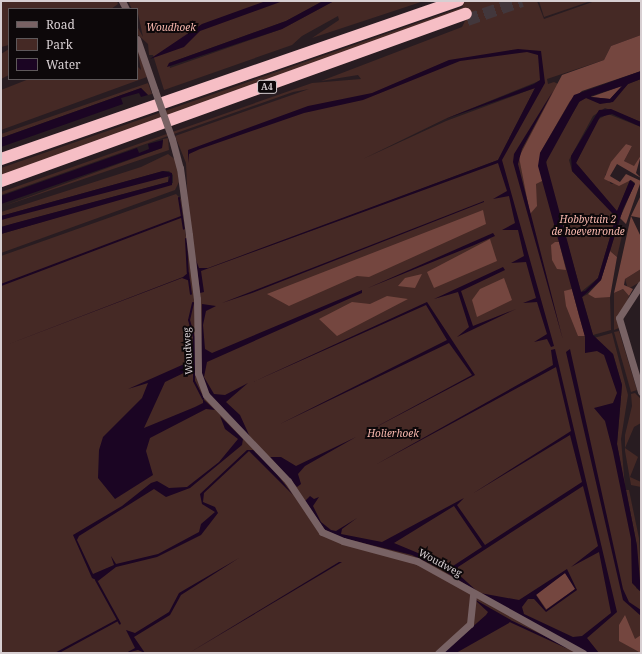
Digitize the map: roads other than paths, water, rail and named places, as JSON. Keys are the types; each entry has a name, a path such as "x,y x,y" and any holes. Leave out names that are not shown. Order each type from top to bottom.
{"highway":[{"name":"A4","path":"1,159 458,1"},
{"name":"A4","path":"1,181 67,159 466,17"}],"street":[{"name":"Woudweg","path":"138,42 172,139 180,168 197,299 200,385 218,409 288,480 317,528 339,540 413,559 583,653"},
{"path":"641,284 619,318 641,392"},
{"path":"438,653 470,624 473,593"}],"water":[{"path":"266,1 283,1 200,31 184,47 150,59 202,24"},
{"path":"323,1 334,1 282,29 167,67 169,63 286,21"},
{"path":"518,49 541,51 545,83 502,160 554,346 551,347 547,339 534,342 547,334 537,302 523,303 536,298 526,262 511,263 524,256 518,230 502,230 515,223 509,196 493,199 507,191 498,163 201,271 204,292 200,293 196,260 199,268 208,268 498,160 535,88 445,119 534,84 540,80 538,55 527,52 460,61 363,100 304,113 200,149 189,154 188,163 188,150 308,106 372,93 449,60"},
{"path":"641,71 641,79 628,84 613,102 600,104 586,98 579,102 546,162 581,292 585,291 598,278 616,217 572,171 571,156 599,110 611,109 641,122 641,127 612,114 600,117 576,163 617,211 630,180 635,184 623,209 601,280 582,297 593,335 613,354 622,385 617,444 637,546 641,592 632,583 631,539 613,452 605,421 594,408 613,403 617,393 604,355 597,351 585,353 585,337 538,166 540,153 574,95","holes":["622,86 610,99 591,97 591,96"]},
{"path":"141,88 148,95 141,97 139,93 121,98 123,104 1,147 1,138"},
{"path":"553,91 522,149 518,164 563,340 513,162 514,154"},
{"path":"163,140 162,148 1,204 1,196 137,148 139,153 149,149 148,144"},
{"path":"163,171 172,173 172,185 1,234 1,227 168,182 170,176 1,220 1,216"},
{"path":"484,201 252,293 222,303"},
{"path":"493,233 495,236 368,288"},
{"path":"503,267 505,270 461,291 473,326 516,309 457,337 469,327 458,292 434,299"},
{"path":"189,272 190,281 182,278 1,347 183,277"},
{"path":"362,290 362,293 207,362 204,377 214,394 225,395 248,383 226,402 240,415 250,437 210,397 201,373 202,304 216,306 206,311 203,325 205,349 212,353"},
{"path":"427,302 475,375 361,435 472,375 449,343 280,424 447,340 426,305 253,382"},
{"path":"555,349 617,612 587,638 599,653 587,653 480,593 519,600 567,569 577,590 546,612 534,599 528,599 522,607 524,614 573,637 582,636 611,613 599,552 571,567 598,546 583,486 458,567 457,573 478,592 444,571 445,565 453,566 482,547 454,506 394,543 442,563 439,568 412,555 343,538 325,530 305,501 310,496 314,499 319,497 313,506 321,522 331,530 336,531 357,518 342,529 341,534 382,542 464,498 457,505 485,545 582,482 570,435 472,494 571,431 556,367 375,465 553,365 551,350","holes":["565,573 575,589 546,610 536,595"]},
{"path":"570,349 623,589 629,602 641,610 641,616 623,600 566,352"},
{"path":"191,361 192,369 165,382 144,428 195,407 203,403 203,399 215,410 206,409 150,438 146,451 153,475 115,499 98,478 99,450 103,437 142,398 148,383 128,389"},
{"path":"220,416 243,439 242,445 190,488 166,497 154,489 79,536 77,540 93,574 114,565 111,556 116,564 158,554 199,532 201,524 215,512 202,504 200,494 247,450 253,450 273,469 293,495 249,451 204,493 203,502 215,507 218,513 201,535 157,557 116,567 98,581 92,578 73,535 122,506 151,483 157,481 169,488 187,487 219,462 238,439 225,429"},
{"path":"356,437 305,466 298,474 301,484 297,487 270,457 281,457 296,466"},
{"path":"239,558 181,595 170,615 134,637 145,653 138,650 126,653 135,648 126,630 135,633 169,612 179,593"},
{"path":"339,562 342,562 189,653"},
{"path":"474,599 511,620 509,623 456,653 443,653 488,612"}],"waterway":[{"path":"179,198 184,229"},
{"path":"1,285 181,217"},
{"path":"186,239 188,273"},
{"path":"189,280 191,294"},
{"path":"193,303 189,320 194,337 194,381 203,399"},
{"path":"96,580 118,620"},
{"path":"57,653 118,620 120,624"},
{"path":"510,621 566,647"}],"tunnel":[{"path":"467,20 522,1"}],"park label":[{"name":"Woudhoek","path":"171,28"},
{"name":"Hobbytuin 2 de hoevenronde","path":"588,224"},
{"name":"Holierhoek","path":"393,434"}]}
